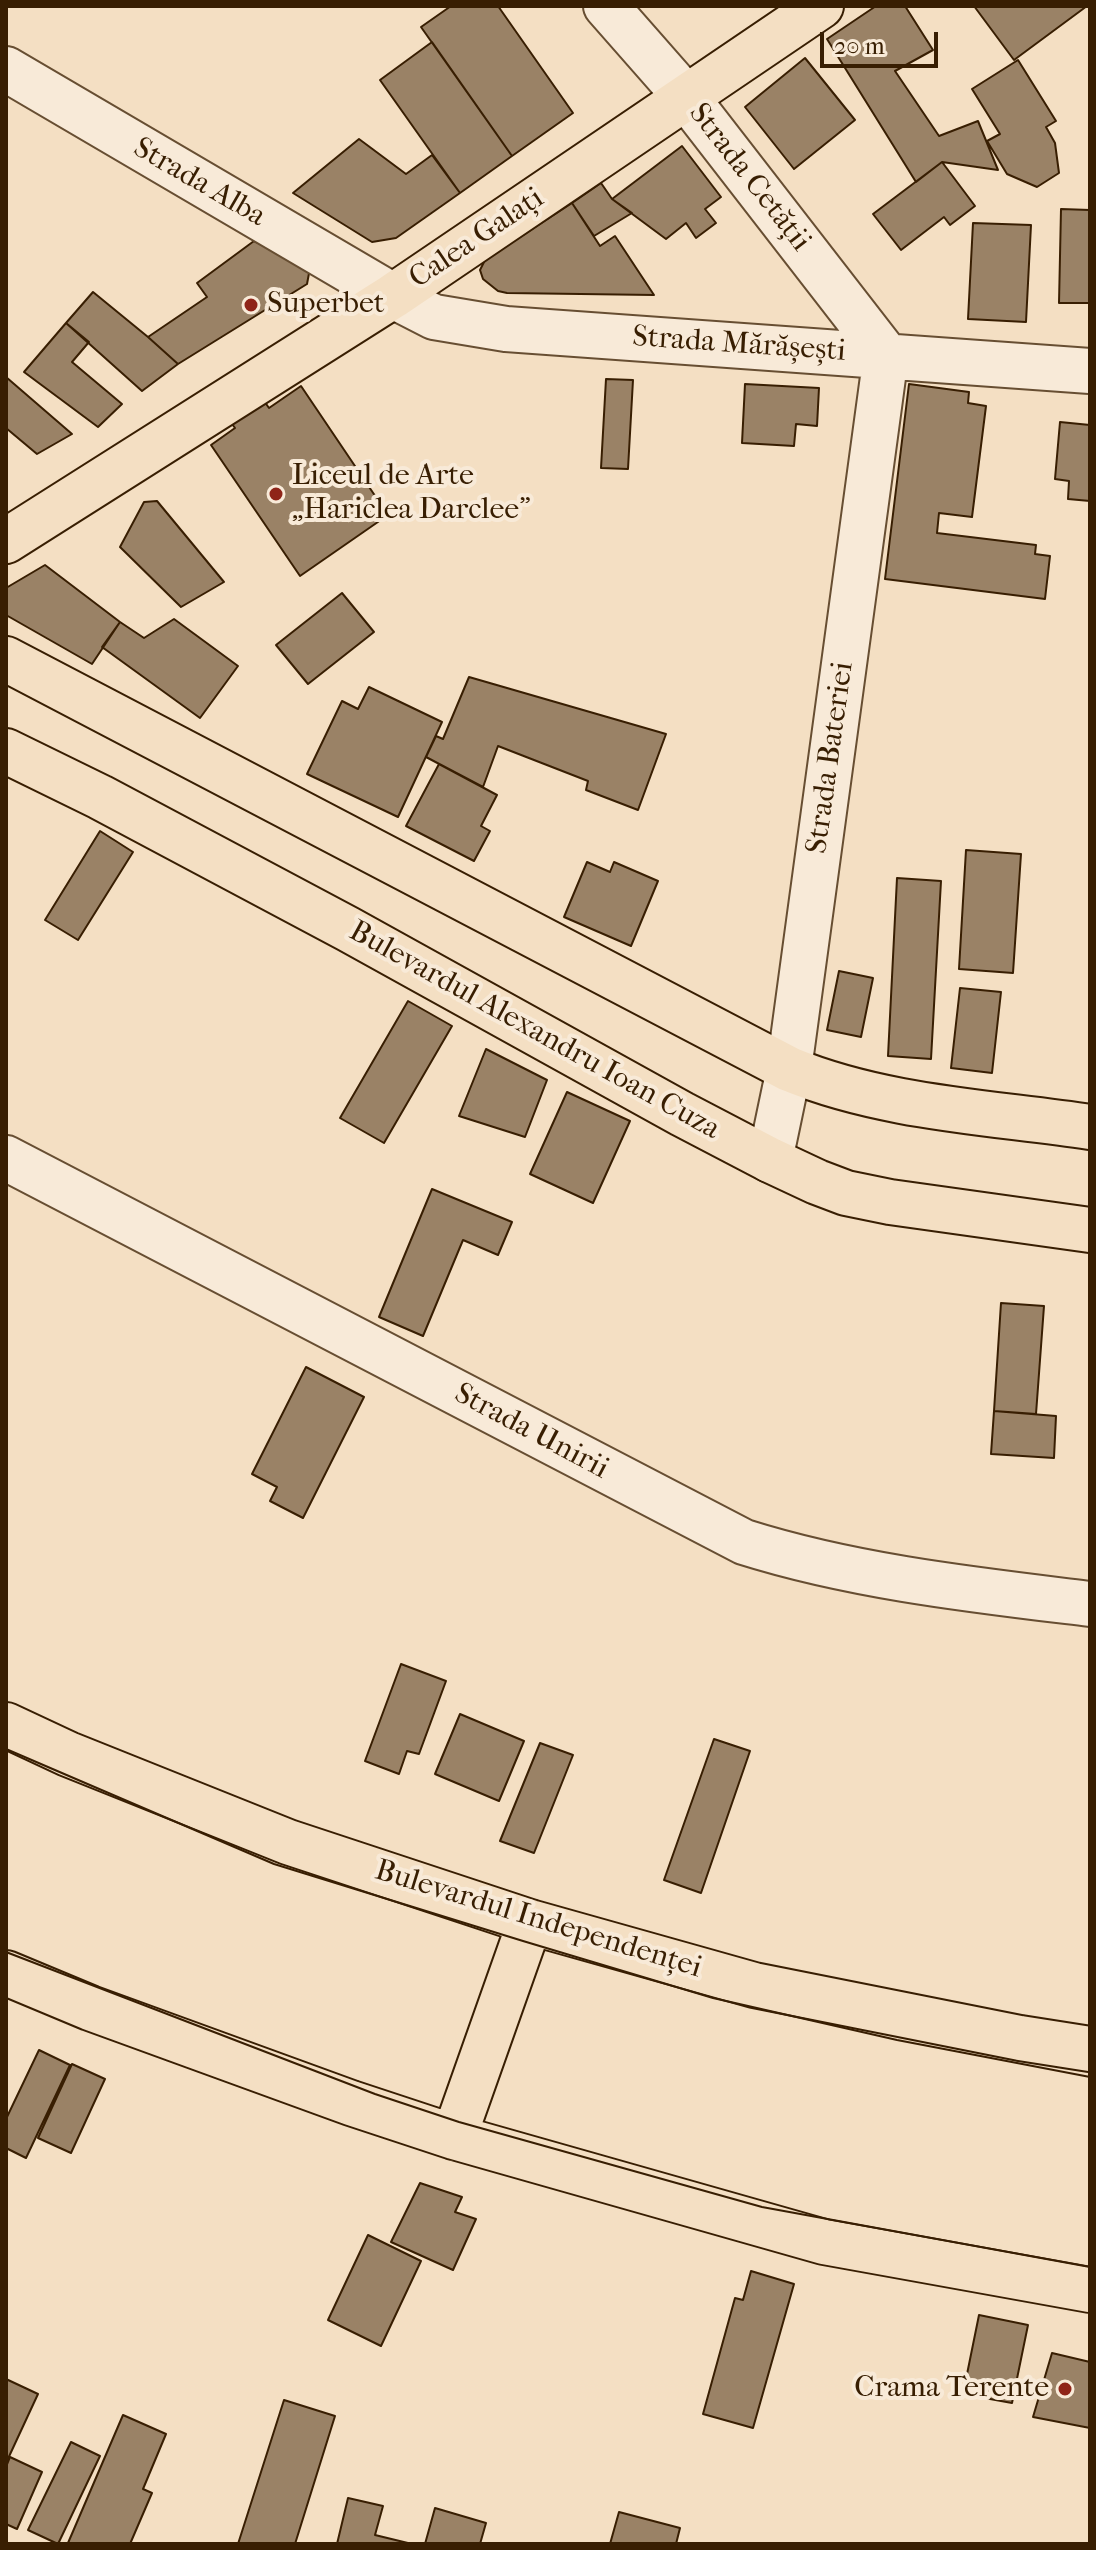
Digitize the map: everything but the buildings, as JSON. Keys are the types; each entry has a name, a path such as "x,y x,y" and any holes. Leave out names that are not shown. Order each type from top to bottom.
{"main road":[{"name":"Calea Galați","path":"6,541 393,296 821,6"},
{"path":"6,659 789,1069 840,1088 880,1097 1090,1127"},
{"name":"Bulevardul Alexandru Ioan Cuza","path":"6,751 88,790 348,929 770,1160 846,1193 1090,1230"},
{"name":"Bulevardul Independenței","path":"6,1725 68,1754 288,1842 530,1922 754,1985 1090,2049"},
{"path":"454,2137 530,1922"},
{"path":"6,1973 119,2019 454,2137 824,2242 1090,2290"}],"street":[{"name":"Strada Cetății","path":"606,6 686,97 886,355"},
{"name":"Strada Alba","path":"6,69 393,296"},
{"name":"Strada Mărășești","path":"393,296 434,317 506,329 1090,371"},
{"name":"Strada Bateriei","path":"770,1160 789,1069 886,355"},
{"name":"Strada Unirii","path":"6,1158 744,1542 808,1560 985,1591 1090,1604"}],"tram line":[{"path":"6,1749 274,1864 523,1941 713,1998 897,2040 1090,2077"},
{"path":"6,1952 375,2094 459,2122 762,2207 1090,2267"}],"place":[{"name":"Superbet","path":"251,305"},
{"name":"Liceul de Arte „Hariclea Darclee”","path":"276,494"},
{"name":"Crama Terente","path":"1065,2389"}]}
